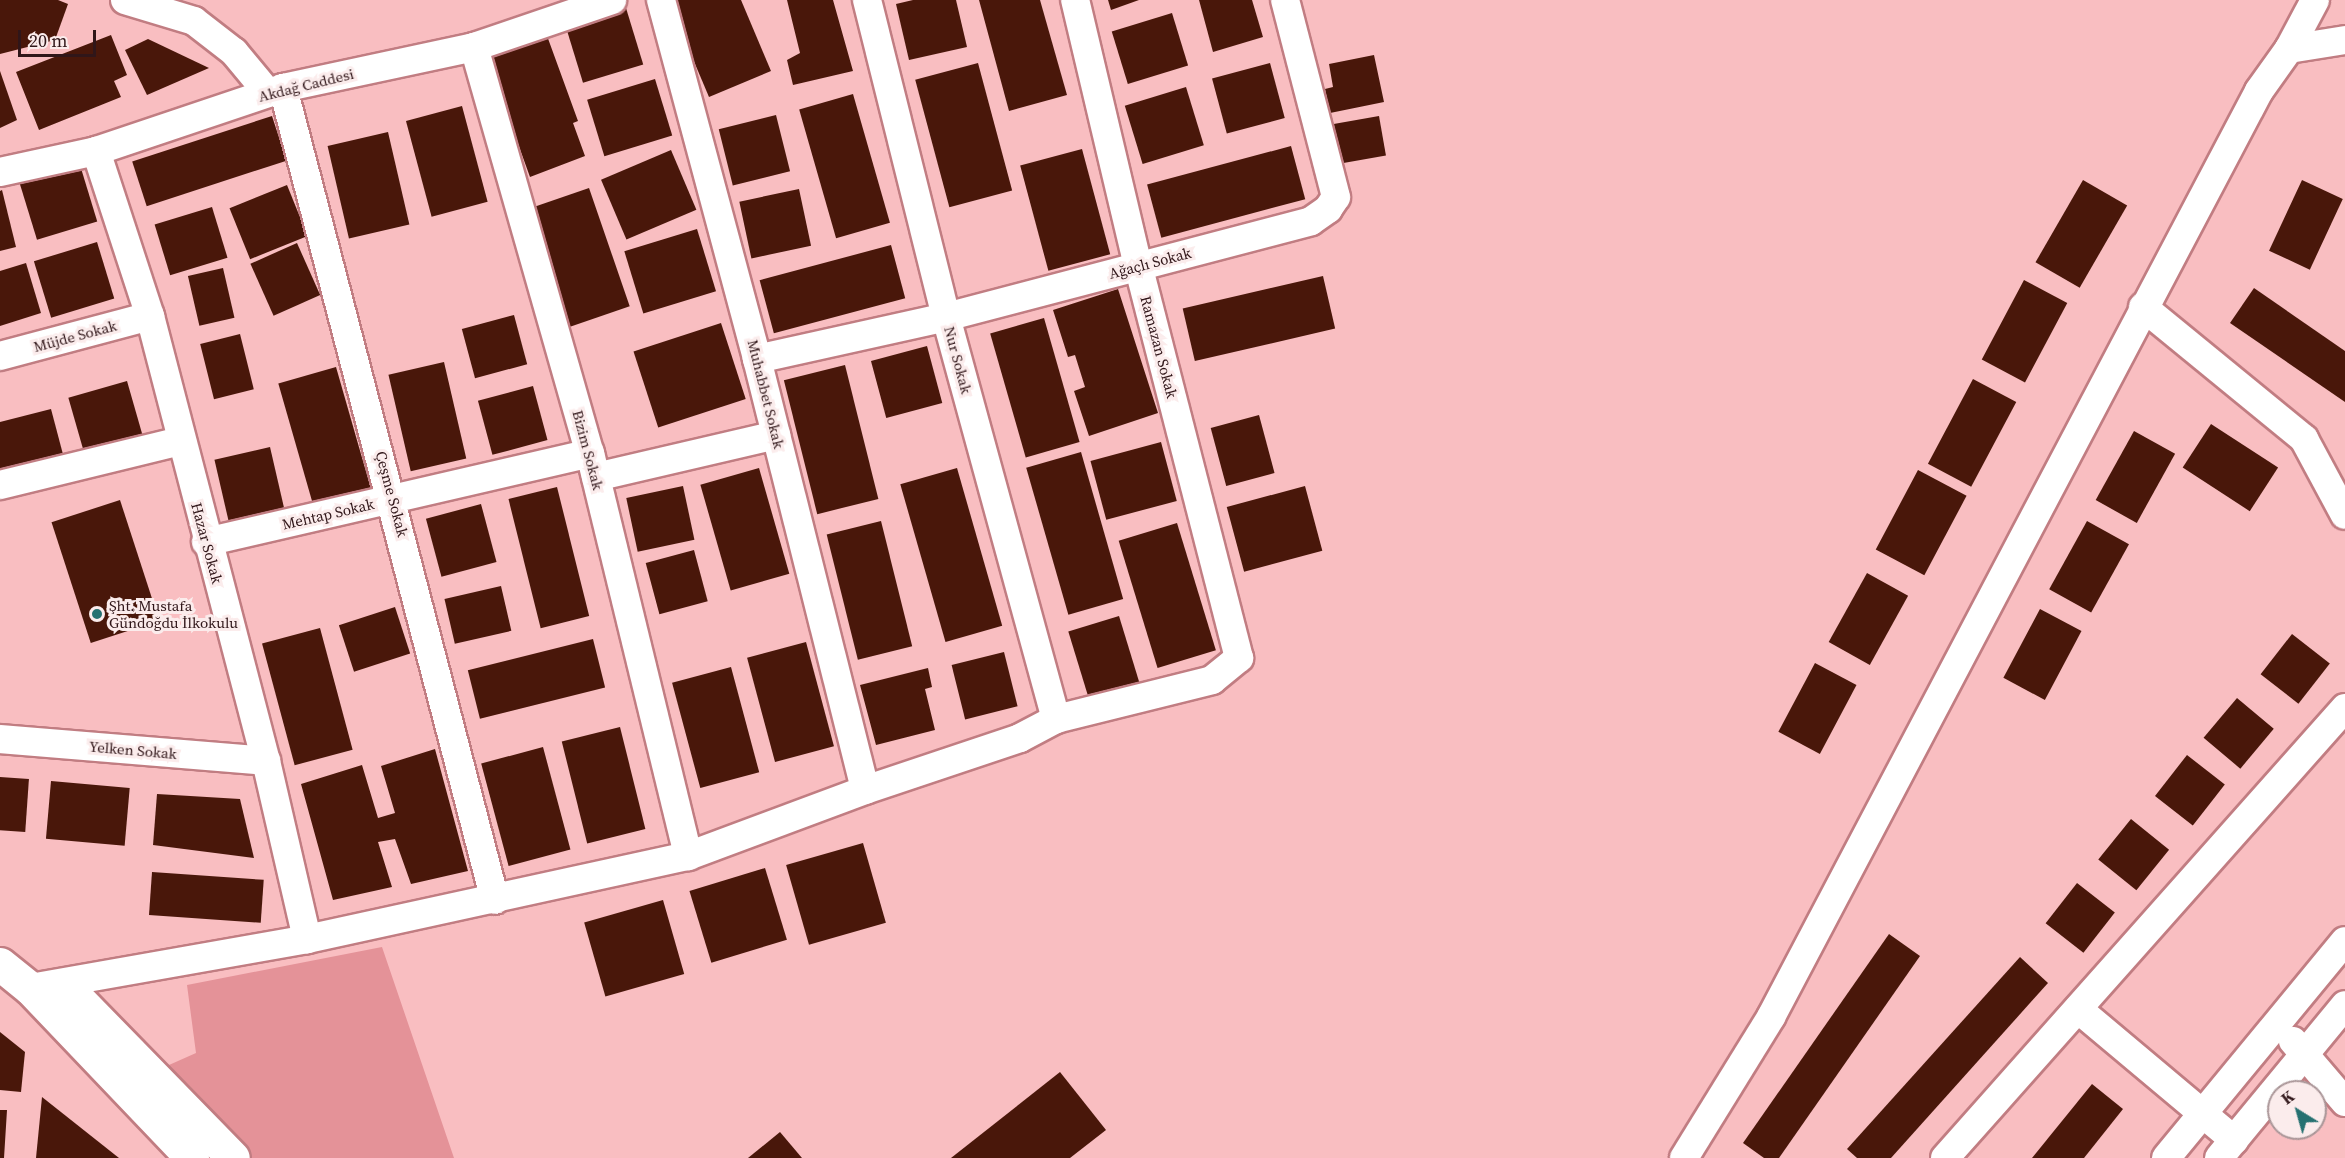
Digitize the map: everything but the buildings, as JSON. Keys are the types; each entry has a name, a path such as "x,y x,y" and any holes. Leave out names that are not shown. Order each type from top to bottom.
{"street":[{"path":"125,0 194,21 234,52 275,90"},
{"name":"Akdağ Caddesi","path":"0,172 96,151 275,90 474,47 612,0"},
{"name":"Muhabbet Sokak","path":"661,0 757,359 865,790"},
{"name":"Nur Sokak","path":"867,0 946,317 1056,719"},
{"name":"Ramazan Sokak","path":"1056,719 1212,681 1239,658 1138,266 1075,0"},
{"name":"Ağaçlı Sokak","path":"757,359 946,317 1311,221 1328,209 1335,197 1285,0"},
{"path":"1684,1158 1771,1017 2143,307 2259,91 2289,49 2315,0"},
{"path":"2289,49 2345,39"},
{"name":"Bizim Sokak","path":"474,47 593,465 688,856"},
{"name":"Çeşme Sokak","path":"275,90 393,499 495,900"},
{"name":"Hazar Sokak","path":"96,151 150,316 206,542 266,761 308,939"},
{"path":"2143,307 2304,439 2345,515"},
{"name":"Müjde Sokak","path":"0,356 150,316"},
{"name":"Mehtap Sokak","path":"206,542 393,499 776,435"},
{"path":"0,485 181,441"},
{"path":"1945,1158 2345,708"},
{"path":"30,988 308,939 495,900 688,856 865,790 1020,738 1056,719"},
{"name":"Yelken Sokak","path":"0,740 266,761"},
{"path":"2166,1158 2345,942"},
{"path":"0,964 30,988 192,1158"},
{"path":"30,988 77,998 233,1158"},
{"path":"2078,1009 2203,1114 2227,1149 2345,1005"},
{"path":"2276,1025 2306,1053 2345,1102"}],"shaded area":[{"path":"382,947 454,1158 246,1158 160,1069 196,1053 187,985"}],"place":[{"name":"Şht. Mustafa Gündoğdu İlkokulu","path":"97,614"}]}
